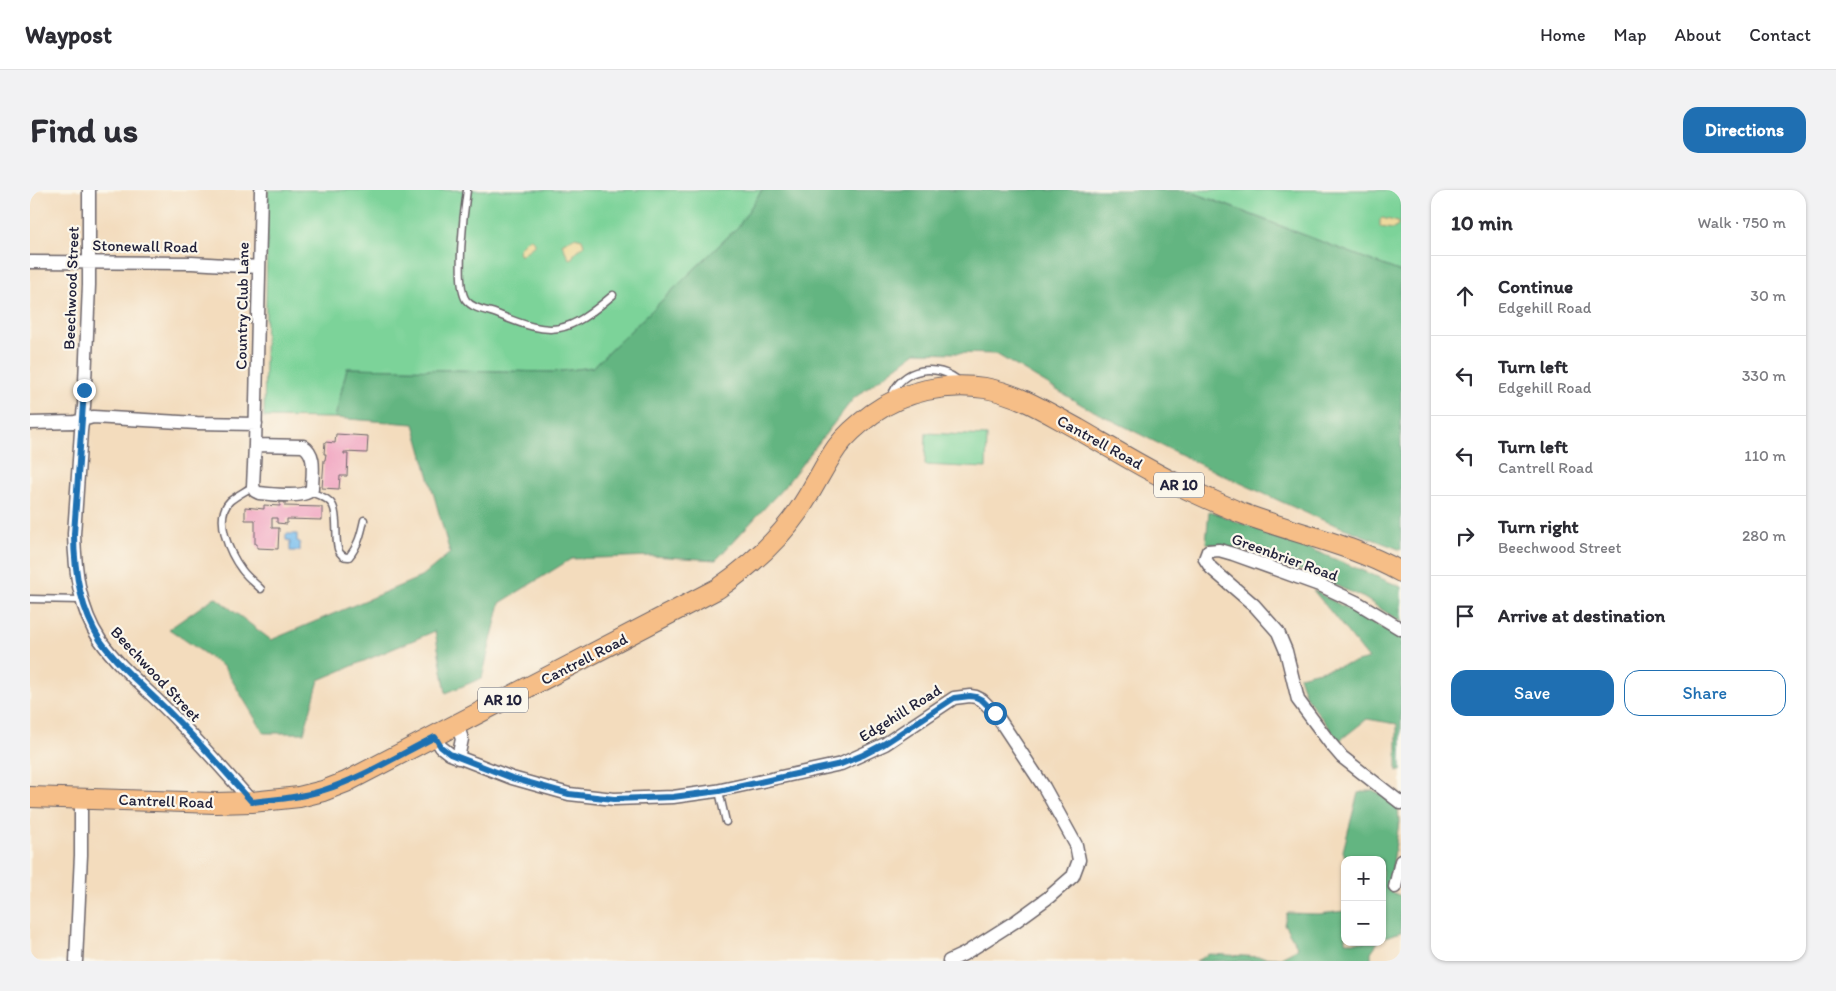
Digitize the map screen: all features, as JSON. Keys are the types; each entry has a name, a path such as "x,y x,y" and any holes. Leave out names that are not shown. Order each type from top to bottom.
{"main road":[{"name":"Cantrell Road","path":"30,797 216,803 252,802 299,797 323,791 346,782 717,589 742,571 782,533 799,510 838,446 858,426 888,404 930,389 964,386 986,388 1019,397 1198,494 1241,513 1340,545 1401,572"}],"street":[{"name":"Beechwood Street","path":"89,190 89,261 84,406 74,534 74,550 81,600 97,635 112,655 177,720 252,802"},
{"name":"Country Club Lane","path":"253,486 261,190"},
{"name":"Stonewall Road","path":"30,262 192,263 259,267"},
{"path":"30,423 68,422 93,416 197,423 256,424"},
{"path":"253,486 255,491 259,493 303,495 312,489 312,456 308,449 303,446 255,445"},
{"name":"Greenbrier Road","path":"1401,629 1358,603 1322,586 1233,554 1218,550 1208,551 1205,559 1211,568 1254,604 1278,632 1286,651 1295,692 1304,709 1342,757 1401,803"},
{"name":"Edgehill Road","path":"435,737 444,751 458,758 512,778 569,794 591,798 614,799 673,797 719,791 841,764 884,744 954,698 970,696 982,700 995,713 1044,787 1076,845 1079,860 1073,876 1049,897 1024,916 964,954 949,961"},
{"path":"457,724 462,739 458,758"},
{"path":"76,961 81,855 81,798"},
{"path":"1395,887 1401,861"}],"lane":[{"path":"466,190 462,242 462,285 466,300 478,309 534,328 546,330 570,326 592,313 613,295"},
{"path":"253,486 229,502 222,516 230,552 242,571 261,589"},
{"path":"310,492 325,498 333,506 337,520 337,548 339,554 343,557 349,556 354,551 359,541 364,520"},
{"path":"30,599 81,600"},
{"path":"719,791 726,822"}],"green space":[{"path":"268,190 762,190 738,227 593,367 554,372 347,368 335,418 264,417"},
{"path":"762,190 1186,190 1401,272 1401,550 1315,517 1201,465 1082,405 996,354 916,352 853,399 784,487 716,560 652,556 571,559 500,603 482,678 446,693 435,631 319,680 304,733 264,733 224,667 169,629 215,597 271,640 421,577 450,553 414,424 335,418 347,368 554,372 593,367 738,227"},
{"path":"1186,190 1401,190 1401,272 1208,198"},
{"path":"926,433 987,436 986,468 925,465"},
{"path":"1209,511 1301,545 1401,587 1401,622 1364,598 1266,555 1206,543"},
{"path":"1313,590 1401,638 1401,771 1397,771 1397,724 1367,719 1339,741 1306,697 1299,676 1369,659"},
{"path":"1373,790 1398,806 1399,822 1389,891 1401,896 1401,932 1386,937 1386,856 1345,856 1343,851 1358,793"},
{"path":"1341,911 1341,946 1375,946 1371,952 1371,961 1196,961 1209,954 1279,958 1298,948 1284,924 1287,913 1319,914"}],"sand":[{"path":"1382,218 1398,222 1398,226 1393,229 1380,227 1380,220"},
{"path":"574,237 582,239 584,245 569,259 562,244"},
{"path":"528,239 531,239 536,244 520,256 518,252 520,247"}],"water":[{"path":"286,534 297,534 297,541 300,542 300,551 290,551 290,541 286,540"}],"building":[{"path":"336,434 368,436 367,453 344,452 344,454 348,454 347,476 340,476 339,489 322,488 326,454 324,454 325,442 335,443"},
{"path":"280,502 285,502 285,506 322,507 322,520 287,519 287,524 277,523 277,518 272,518 272,528 279,528 278,549 257,548 257,544 255,544 255,520 245,520 245,507 264,509 264,505 280,506"}],"route":[{"path":"84,390 84,414 82,419 74,517 74,550 81,600 97,635 112,655 177,720 252,802 299,797 323,791 346,782 435,737 444,751 450,754 512,778 569,794 591,798 614,799 673,797 719,791 841,764 884,744 942,705 961,696 976,697 982,700 995,713"}]}
